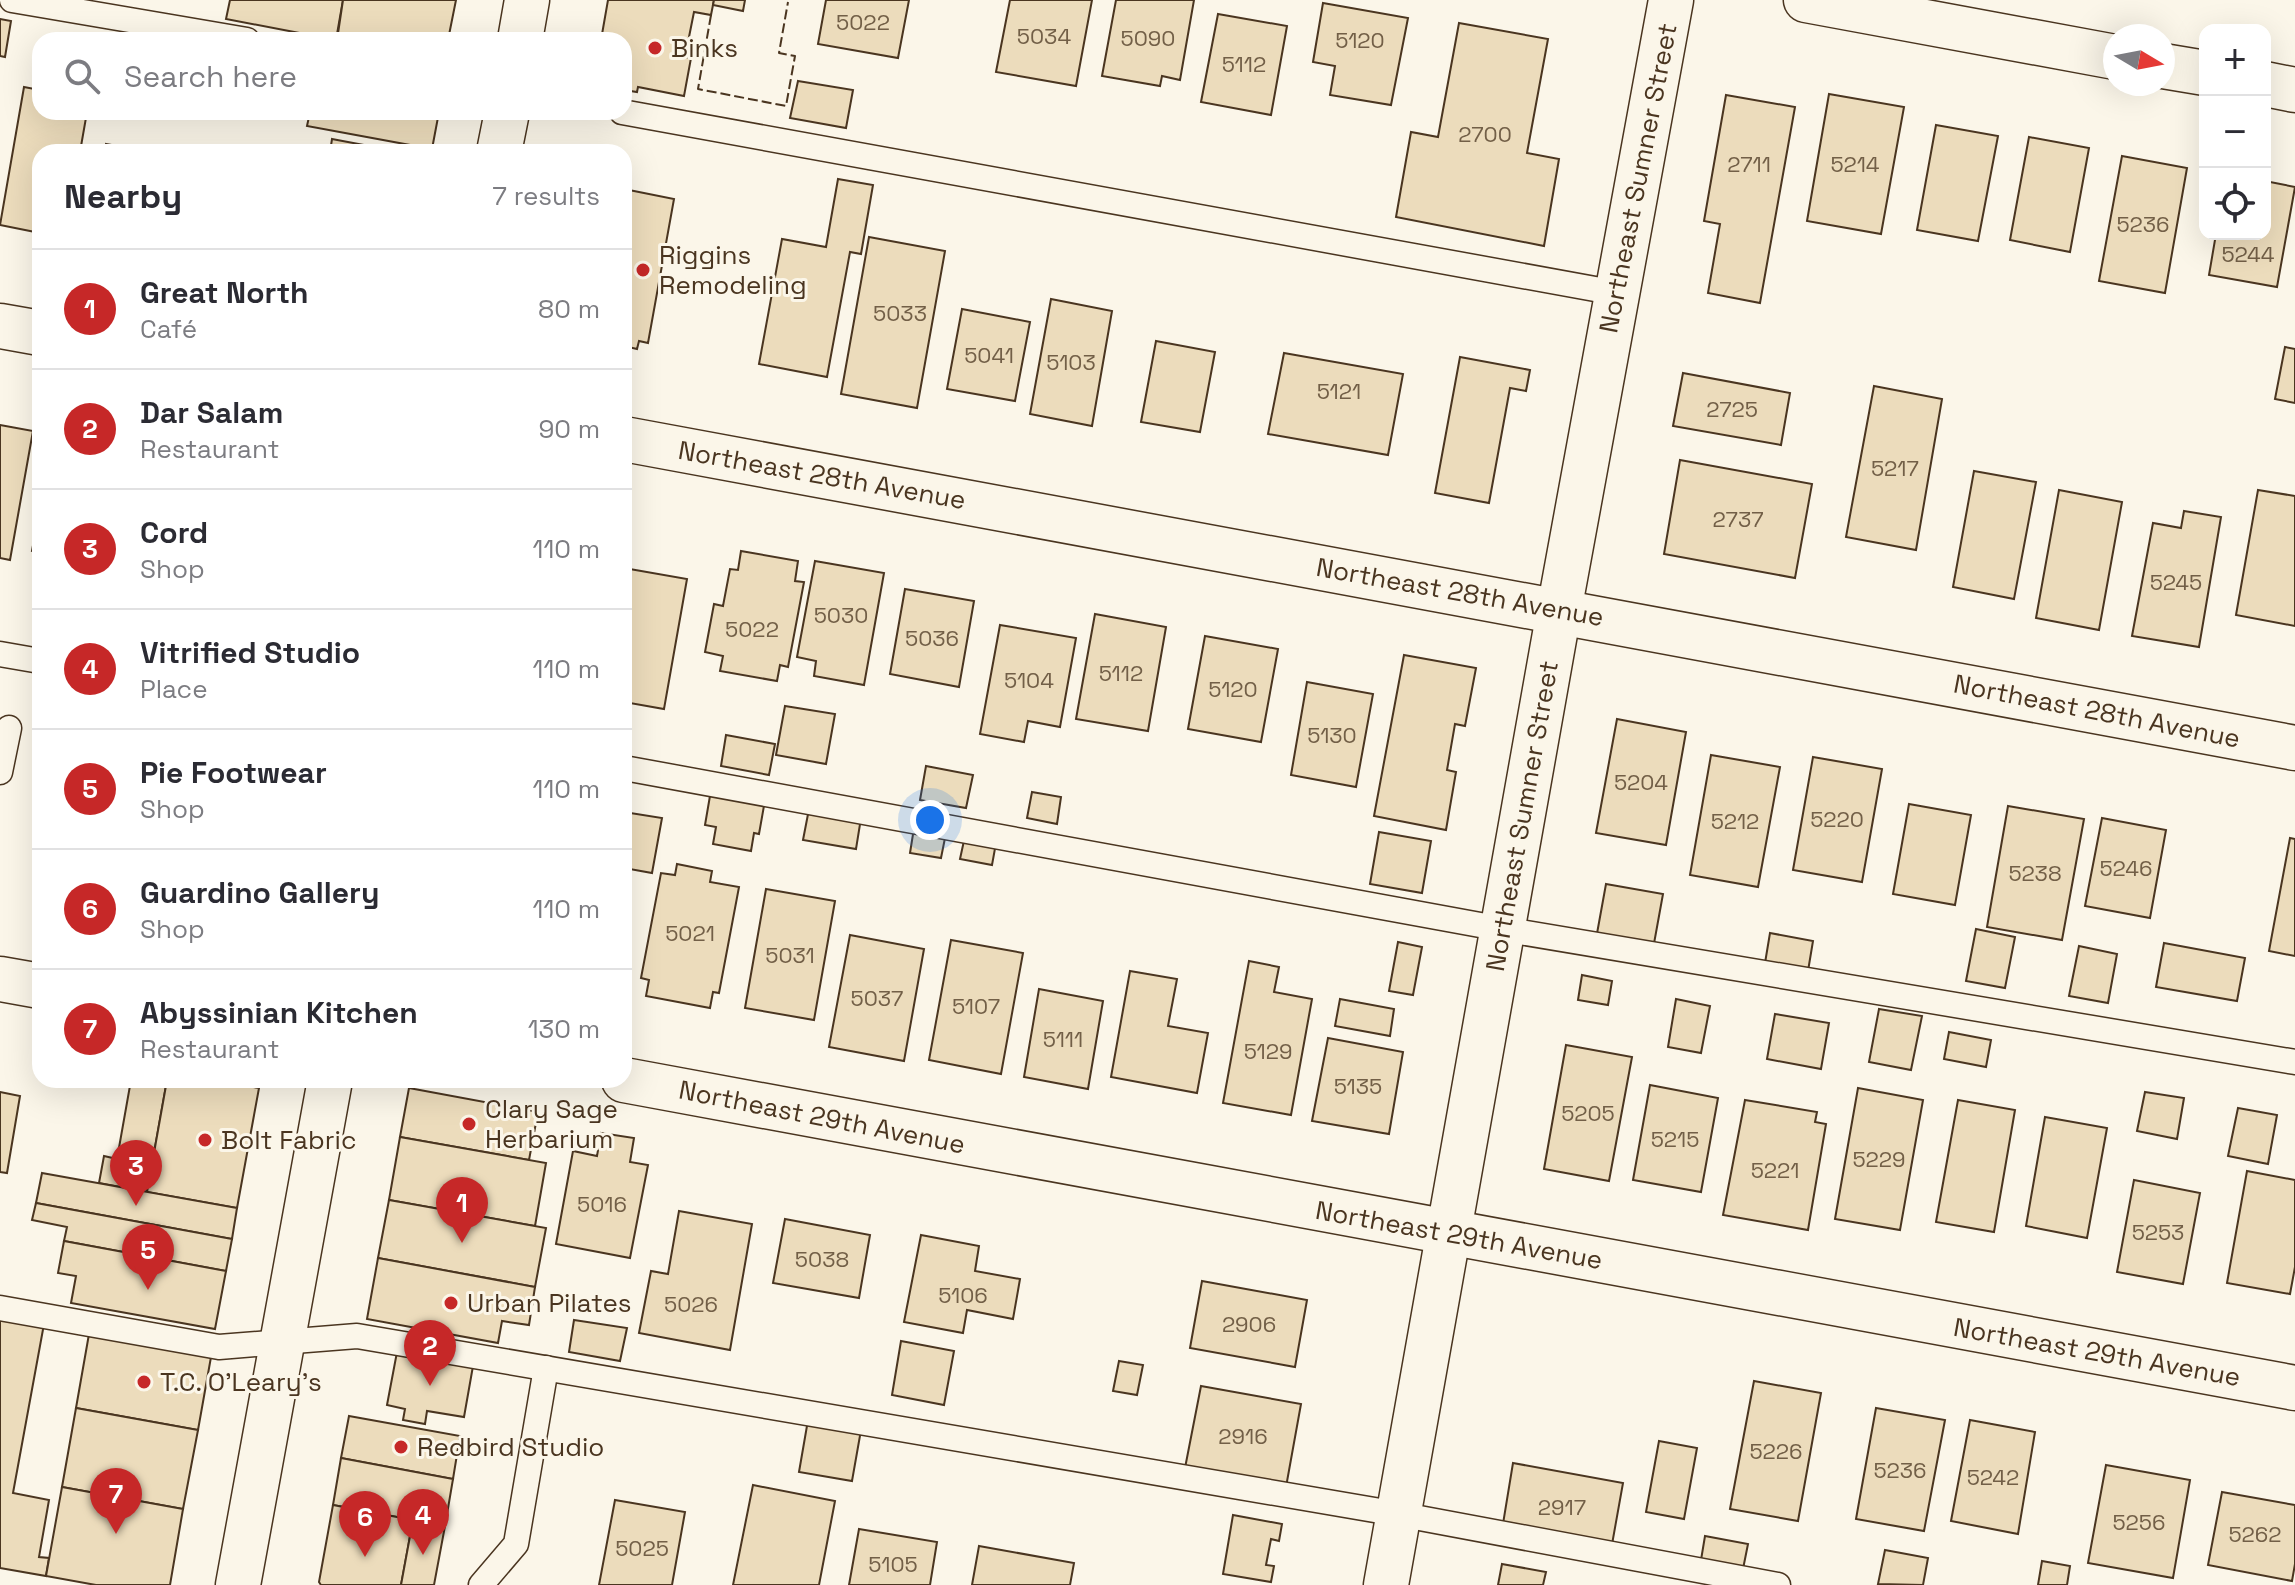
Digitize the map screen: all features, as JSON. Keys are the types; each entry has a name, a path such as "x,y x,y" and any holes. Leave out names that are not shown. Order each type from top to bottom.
{"street":[{"path":"521,32 527,0"},
{"name":"Northeast Sumner Street","path":"1386,1585 1671,0"},
{"path":"1806,0 2103,55"},
{"path":"2175,68 2199,72"},
{"path":"2271,85 2295,90"},
{"path":"501,144 505,120"},
{"path":"0,326 32,332"},
{"name":"Northeast 28th Avenue","path":"632,440 2295,748"},
{"path":"0,979 32,985"},
{"name":"Northeast 29th Avenue","path":"632,1081 2295,1388"},
{"path":"238,1585 329,1088"}],"lane":[{"path":"12,0 200,32"},
{"path":"632,114 1617,293"},
{"path":"0,654 32,660"},
{"path":"0,772 9,728"},
{"path":"632,769 1502,929 2295,1062"},
{"path":"0,1308 219,1347 357,1336 1398,1514 1778,1585"},
{"path":"481,1585 516,1544 546,1368"}],"building":[{"path":"230,0 343,0 337,32 294,32 226,19"},
{"path":"343,0 456,0 450,32 338,32"},
{"name":"Binks","path":"608,0 714,0 711,15 694,12 685,57 691,58 684,96 638,87 637,92 632,91 632,32 602,32"},
{"path":"714,0 745,0 743,11 713,5"},
{"path":"826,0 909,0 898,58 818,44"},
{"path":"1010,0 1092,0 1076,86 996,72"},
{"path":"1116,0 1194,0 1180,80 1162,76 1160,86 1102,76"},
{"path":"1323,3 1408,18 1391,105 1330,95 1335,66 1313,62"},
{"path":"1218,14 1287,26 1271,115 1201,102"},
{"path":"0,19 11,21 5,57 0,56"},
{"path":"1459,23 1548,39 1527,153 1559,159 1544,246 1396,217 1411,132 1438,137"},
{"path":"798,81 853,90 846,128 790,118"},
{"path":"24,87 32,88 32,120 86,120 81,144 32,144 32,231 0,225"},
{"path":"1829,94 1904,107 1881,234 1807,221"},
{"path":"1726,95 1795,107 1760,303 1708,293 1720,224 1704,221"},
{"path":"308,120 437,120 433,144 405,144 307,126"},
{"path":"1936,125 1998,136 1978,241 1917,230"},
{"path":"2029,137 2089,148 2070,252 2010,240"},
{"path":"332,139 359,144 331,144"},
{"path":"2122,156 2187,168 2165,293 2099,281"},
{"path":"838,179 873,185 861,254 850,252 827,377 759,364 782,239 826,247"},
{"path":"2271,182 2295,187 2277,287 2209,275 2215,240 2271,240"},
{"name":"Riggins Remodeling","path":"632,191 674,199 648,343 639,341 637,349 632,348"},
{"path":"869,237 945,251 917,408 841,394"},
{"path":"1051,299 1112,311 1092,426 1030,414"},
{"path":"962,309 1030,322 1015,401 947,389"},
{"path":"1156,341 1215,352 1200,432 1141,422"},
{"path":"2285,347 2295,349 2295,403 2275,399"},
{"path":"1284,353 1403,374 1388,455 1268,434"},
{"path":"1460,357 1530,370 1526,391 1510,388 1489,503 1435,493"},
{"path":"1683,373 1790,393 1781,445 1673,426"},
{"path":"1874,386 1942,399 1916,550 1846,537"},
{"path":"0,425 32,431 32,437 10,560 0,558"},
{"path":"1680,460 1812,484 1795,578 1664,554"},
{"path":"1974,471 2036,482 2014,599 1953,587"},
{"path":"2059,490 2122,502 2099,630 2036,618"},
{"path":"2258,490 2295,496 2295,626 2236,615"},
{"path":"2184,511 2221,517 2199,647 2132,636 2153,523 2181,528"},
{"path":"741,551 798,561 795,581 804,582 788,667 780,665 777,681 720,671 723,656 705,652 714,604 723,606 730,569 738,570"},
{"path":"815,561 884,573 864,685 814,676 816,661 797,657"},
{"path":"632,569 687,579 664,709 632,703"},
{"path":"905,589 974,601 959,687 890,674"},
{"path":"1095,614 1166,627 1148,731 1076,719"},
{"path":"1000,625 1076,638 1060,727 1028,721 1024,742 980,734"},
{"path":"1205,636 1278,649 1261,742 1188,729"},
{"path":"1404,655 1476,668 1465,726 1455,724 1447,770 1456,772 1446,830 1374,816"},
{"path":"1307,682 1373,694 1356,787 1291,775"},
{"path":"785,706 835,714 826,764 776,755"},
{"path":"1617,719 1686,732 1666,845 1596,833"},
{"path":"726,735 775,744 769,775 721,766"},
{"path":"1711,755 1780,767 1758,887 1690,875"},
{"path":"1813,757 1882,769 1862,882 1793,870"},
{"path":"926,766 973,775 966,808 920,800"},
{"path":"711,790 765,800 759,834 754,833 751,851 713,844 716,827 705,825"},
{"path":"1032,792 1061,797 1057,824 1027,818"},
{"path":"1909,804 1971,815 1955,905 1893,894"},
{"path":"2008,806 2084,819 2062,940 1987,927"},
{"path":"809,809 861,818 856,849 803,840"},
{"path":"632,813 662,818 652,873 632,869"},
{"path":"2102,818 2166,830 2150,918 2085,906"},
{"path":"914,828 946,833 941,858 910,853"},
{"path":"1379,832 1431,841 1422,893 1370,884"},
{"path":"965,836 996,843 992,865 960,859"},
{"path":"2290,838 2295,839 2295,956 2269,951"},
{"path":"677,864 712,871 710,882 739,887 719,993 713,992 710,1008 646,996 649,980 641,978 661,873 675,875"},
{"path":"1606,884 1663,894 1653,949 1596,939"},
{"path":"766,889 835,901 814,1020 745,1008"},
{"path":"1976,929 2015,937 2005,988 1966,981"},
{"path":"1770,933 1813,941 1808,971 1765,963"},
{"path":"850,935 924,949 904,1061 829,1047"},
{"path":"951,940 1023,953 1001,1074 929,1060"},
{"path":"1398,942 1422,947 1413,995 1389,991"},
{"path":"2164,943 2245,958 2237,1001 2156,987"},
{"path":"2079,946 2117,954 2108,1003 2069,996"},
{"path":"1249,961 1279,967 1274,992 1312,999 1291,1115 1223,1103"},
{"path":"1130,971 1177,979 1168,1026 1208,1033 1197,1093 1111,1077"},
{"path":"1582,975 1612,981 1608,1005 1578,1000"},
{"path":"1039,989 1103,1001 1088,1089 1024,1077"},
{"path":"1340,999 1394,1009 1390,1036 1335,1026"},
{"path":"1676,999 1710,1006 1701,1053 1668,1047"},
{"path":"1879,1009 1922,1016 1911,1070 1869,1062"},
{"path":"1775,1014 1829,1023 1821,1069 1767,1059"},
{"path":"1949,1032 1991,1040 1986,1067 1944,1059"},
{"path":"1328,1038 1403,1052 1389,1134 1312,1121"},
{"path":"1566,1045 1632,1057 1609,1181 1544,1169"},
{"path":"1650,1085 1718,1098 1701,1192 1633,1180"},
{"path":"130,1088 166,1088 147,1192 99,1183 104,1156 117,1159"},
{"path":"166,1088 259,1088 237,1208 147,1192"},
{"name":"Clary Sage Herbarium","path":"409,1088 538,1112 529,1160 400,1137"},
{"path":"1858,1088 1923,1100 1900,1230 1835,1219"},
{"path":"0,1092 20,1096 7,1173 0,1172"},
{"path":"2145,1092 2184,1098 2177,1139 2137,1131"},
{"path":"1745,1100 1817,1112 1815,1122 1826,1124 1808,1230 1723,1215"},
{"path":"1958,1100 2015,1110 1994,1232 1936,1222"},
{"path":"2238,1108 2277,1115 2268,1164 2228,1156"},
{"path":"2045,1117 2107,1128 2087,1238 2026,1226"},
{"path":"601,1133 634,1138 630,1162 648,1165 630,1258 556,1244 573,1151 597,1156"},
{"path":"400,1137 546,1163 535,1226 389,1200"},
{"path":"2247,1171 2295,1180 2295,1267 2290,1294 2227,1283"},
{"path":"42,1173 237,1208 232,1239 36,1203"},
{"path":"2134,1180 2200,1193 2183,1284 2117,1272"},
{"path":"389,1200 546,1228 535,1287 378,1258"},
{"path":"36,1203 232,1239 226,1271 64,1241 67,1227 32,1220"},
{"path":"679,1211 752,1224 730,1350 639,1333 651,1271 668,1274"},
{"path":"785,1219 870,1235 859,1298 773,1283"},
{"path":"921,1235 979,1246 975,1271 1020,1279 1013,1319 967,1310 963,1333 904,1322"},
{"path":"64,1241 226,1271 215,1329 71,1303 76,1276 58,1273"},
{"name":"Urban Pilates","path":"378,1258 535,1287 529,1325 502,1321 498,1343 367,1319"},
{"path":"1202,1281 1307,1300 1295,1367 1190,1348"},
{"path":"0,1317 44,1324 13,1493 49,1500 39,1557 49,1558 46,1576 0,1568"},
{"path":"574,1320 627,1328 620,1361 569,1352"},
{"name":"T.C. O'Leary's","path":"89,1334 211,1357 198,1430 76,1408"},
{"path":"901,1341 954,1351 944,1405 892,1395"},
{"path":"397,1352 473,1366 464,1417 427,1411 425,1424 403,1420 405,1409 387,1405"},
{"path":"1119,1361 1143,1365 1137,1395 1113,1391"},
{"path":"1754,1381 1821,1393 1798,1521 1730,1509"},
{"path":"1201,1386 1301,1404 1286,1487 1185,1468"},
{"path":"76,1408 198,1430 183,1509 62,1487"},
{"path":"1876,1408 1945,1420 1924,1531 1856,1519"},
{"name":"Redbird Studio","path":"349,1416 460,1436 453,1479 341,1458"},
{"path":"808,1420 861,1430 852,1481 799,1472"},
{"path":"1970,1420 2035,1432 2018,1534 1951,1521"},
{"path":"1659,1441 1697,1448 1684,1519 1646,1512"},
{"path":"341,1458 453,1479 445,1526 333,1505"},
{"path":"1513,1463 1623,1483 1611,1550 1502,1530"},
{"path":"2106,1465 2190,1480 2173,1578 2088,1563"},
{"path":"753,1485 835,1501 819,1585 733,1585"},
{"path":"62,1487 183,1509 170,1585 96,1585 46,1576"},
{"path":"2222,1492 2295,1505 2292,1581 2208,1565"},
{"path":"615,1500 685,1512 672,1585 599,1585"},
{"path":"333,1505 413,1520 401,1585 321,1585 319,1582"},
{"path":"1233,1515 1282,1524 1279,1541 1271,1539 1266,1565 1274,1566 1271,1582 1223,1574"},
{"path":"413,1520 445,1526 434,1585 401,1585"},
{"path":"859,1529 937,1542 930,1585 849,1585"},
{"path":"1705,1536 1748,1544 1742,1574 1700,1566"},
{"path":"979,1546 1074,1563 1070,1585 972,1585"},
{"path":"1885,1550 1928,1558 1923,1585 1878,1584"},
{"path":"2042,1561 2070,1566 2067,1585 2038,1585"},
{"path":"1502,1564 1546,1572 1543,1585 1498,1585"}],"fence":[{"path":"711,15 698,89 786,106 795,56 779,53 788,2"}],"place":[{"name":"Binks","path":"655,48"},
{"name":"Riggins Remodeling","path":"643,270"},
{"name":"Clary Sage Herbarium","path":"469,1124"},
{"name":"Bolt Fabric","path":"205,1140"},
{"name":"Cord","path":"136,1206"},
{"name":"Great North","path":"462,1243"},
{"name":"Pie Footwear","path":"148,1290"},
{"name":"Urban Pilates","path":"451,1303"},
{"name":"T.C. O'Leary's","path":"144,1382"},
{"name":"Dar Salam","path":"430,1386"},
{"name":"Redbird Studio","path":"401,1447"},
{"name":"Abyssinian Kitchen","path":"116,1534"},
{"name":"Vitrified Studio","path":"423,1555"},
{"name":"Guardino Gallery","path":"365,1557"}]}
